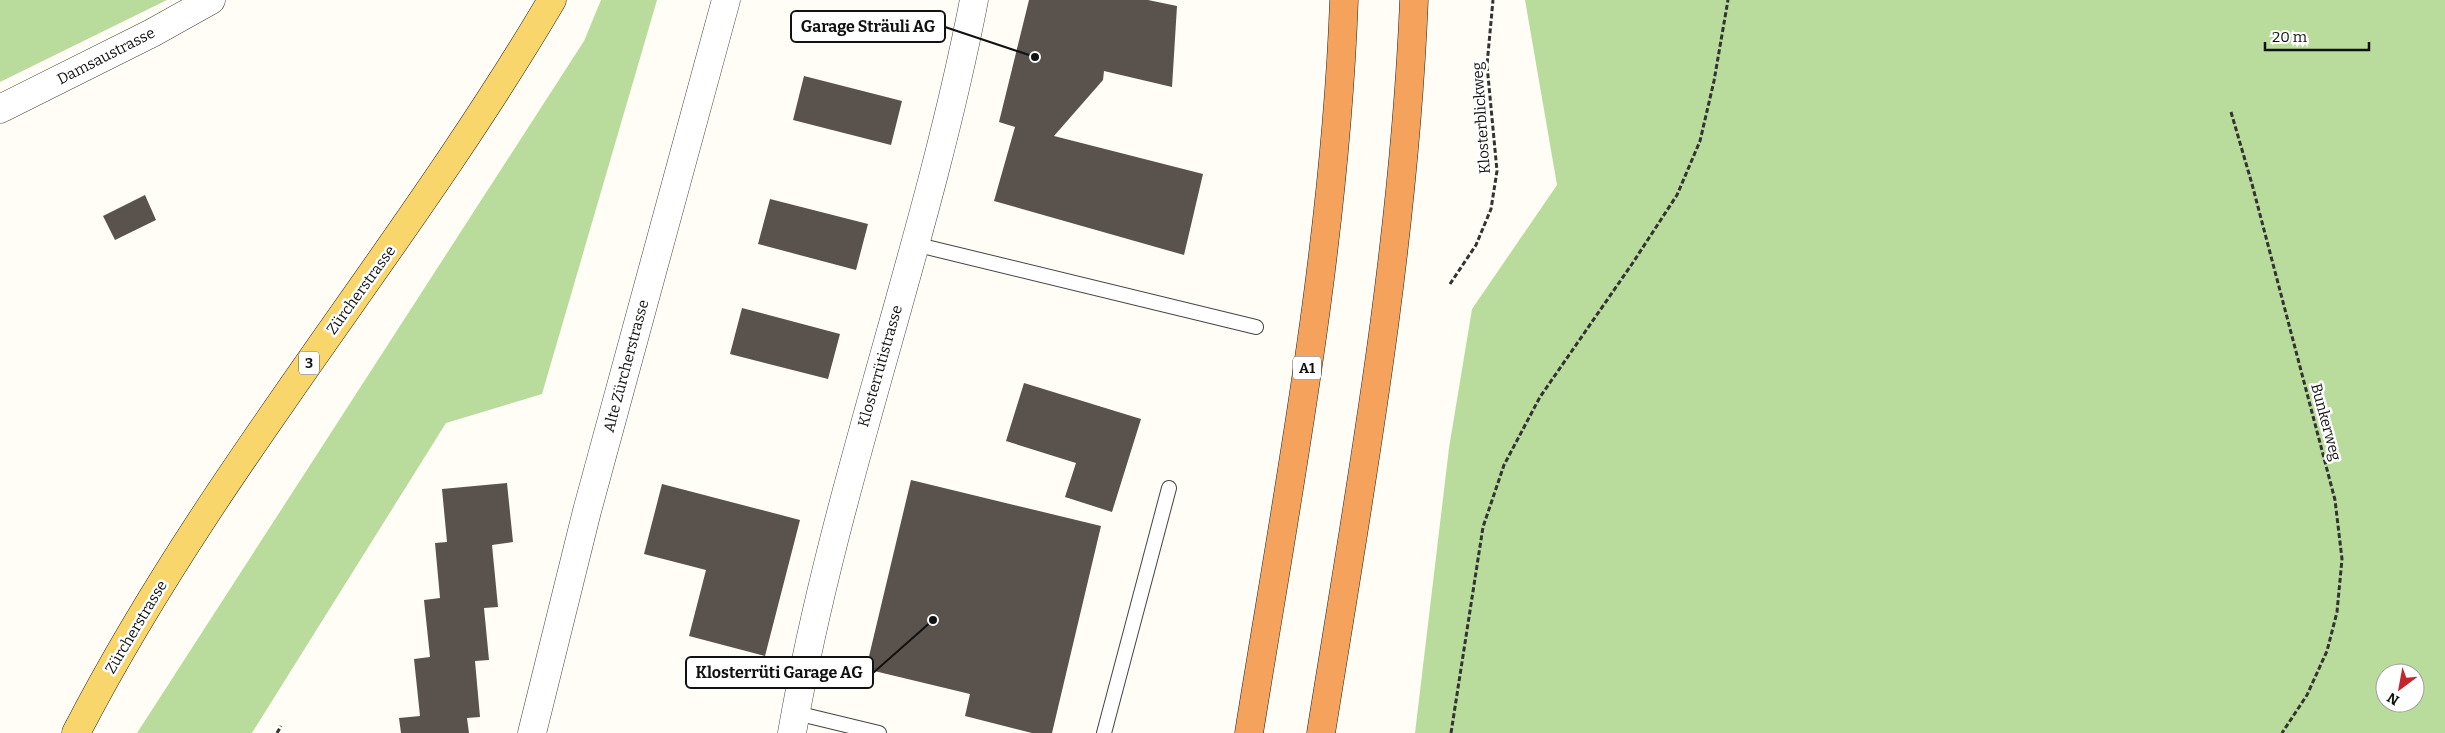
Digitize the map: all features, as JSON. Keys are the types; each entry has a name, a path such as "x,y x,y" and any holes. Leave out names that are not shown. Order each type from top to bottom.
{"highway":[{"name":"A1","path":"1249,733 1315,307 1336,124 1344,0"},
{"path":"1321,733 1385,316 1406,130 1414,0"}],"main road":[{"name":"Zürcherstrasse","path":"76,733 114,664 182,550 270,418 438,180 492,99 552,0"}],"street":[{"name":"Damsaustrasse","path":"0,109 152,33 211,0"},
{"name":"Alte Zürcherstrasse","path":"532,733 587,511 726,0"},
{"name":"Klosterrütistrasse","path":"794,723 805,662 861,434 952,101 974,0"}],"lane":[{"path":"914,244 1256,327"},
{"path":"1104,733 1169,488"},
{"path":"794,723 879,733"}],"path":[{"name":"Klosterblickweg","path":"1450,284 1476,245 1491,209 1497,171 1487,65 1493,0"},
{"path":"1451,733 1483,527 1504,465 1540,396 1632,264 1677,195 1700,141 1714,81 1728,0"},
{"name":"Bunkerweg","path":"2230,112 2252,184 2335,500 2342,559 2337,612 2327,651 2307,695 2282,733"},
{"path":"277,733 282,726"}],"green space":[{"path":"0,0 167,0 0,82"},
{"path":"601,0 657,0 542,394 446,423 252,733 137,733 584,41"},
{"path":"1525,0 2445,0 2445,733 1415,733 1449,448 1472,309 1557,185"}],"building":[{"path":"1029,0 1148,0 1177,6 1172,87 1104,71 1103,80 1054,136 1203,174 1184,255 994,201 1015,127 999,122"},
{"path":"804,76 902,101 891,145 793,120"},
{"path":"145,195 156,220 115,240 103,216"},
{"path":"770,199 868,224 856,270 758,244"},
{"path":"742,308 840,334 828,379 730,354"},
{"path":"1024,383 1141,419 1112,512 1065,497 1076,463 1006,441"},
{"path":"911,480 1101,526 1052,733 1032,733 965,716 970,694 866,669"},
{"path":"507,483 513,542 492,545 498,607 484,608 489,660 475,661 480,717 467,718 469,733 401,733 399,718 420,716 414,659 430,657 424,600 440,598 435,543 447,542 442,489"},
{"path":"662,484 800,520 765,656 689,636 706,570 644,554"}],"place":[{"name":"Garage Sträuli AG","path":"1035,57"},
{"name":"Klosterrüti Garage AG","path":"933,620"}]}
